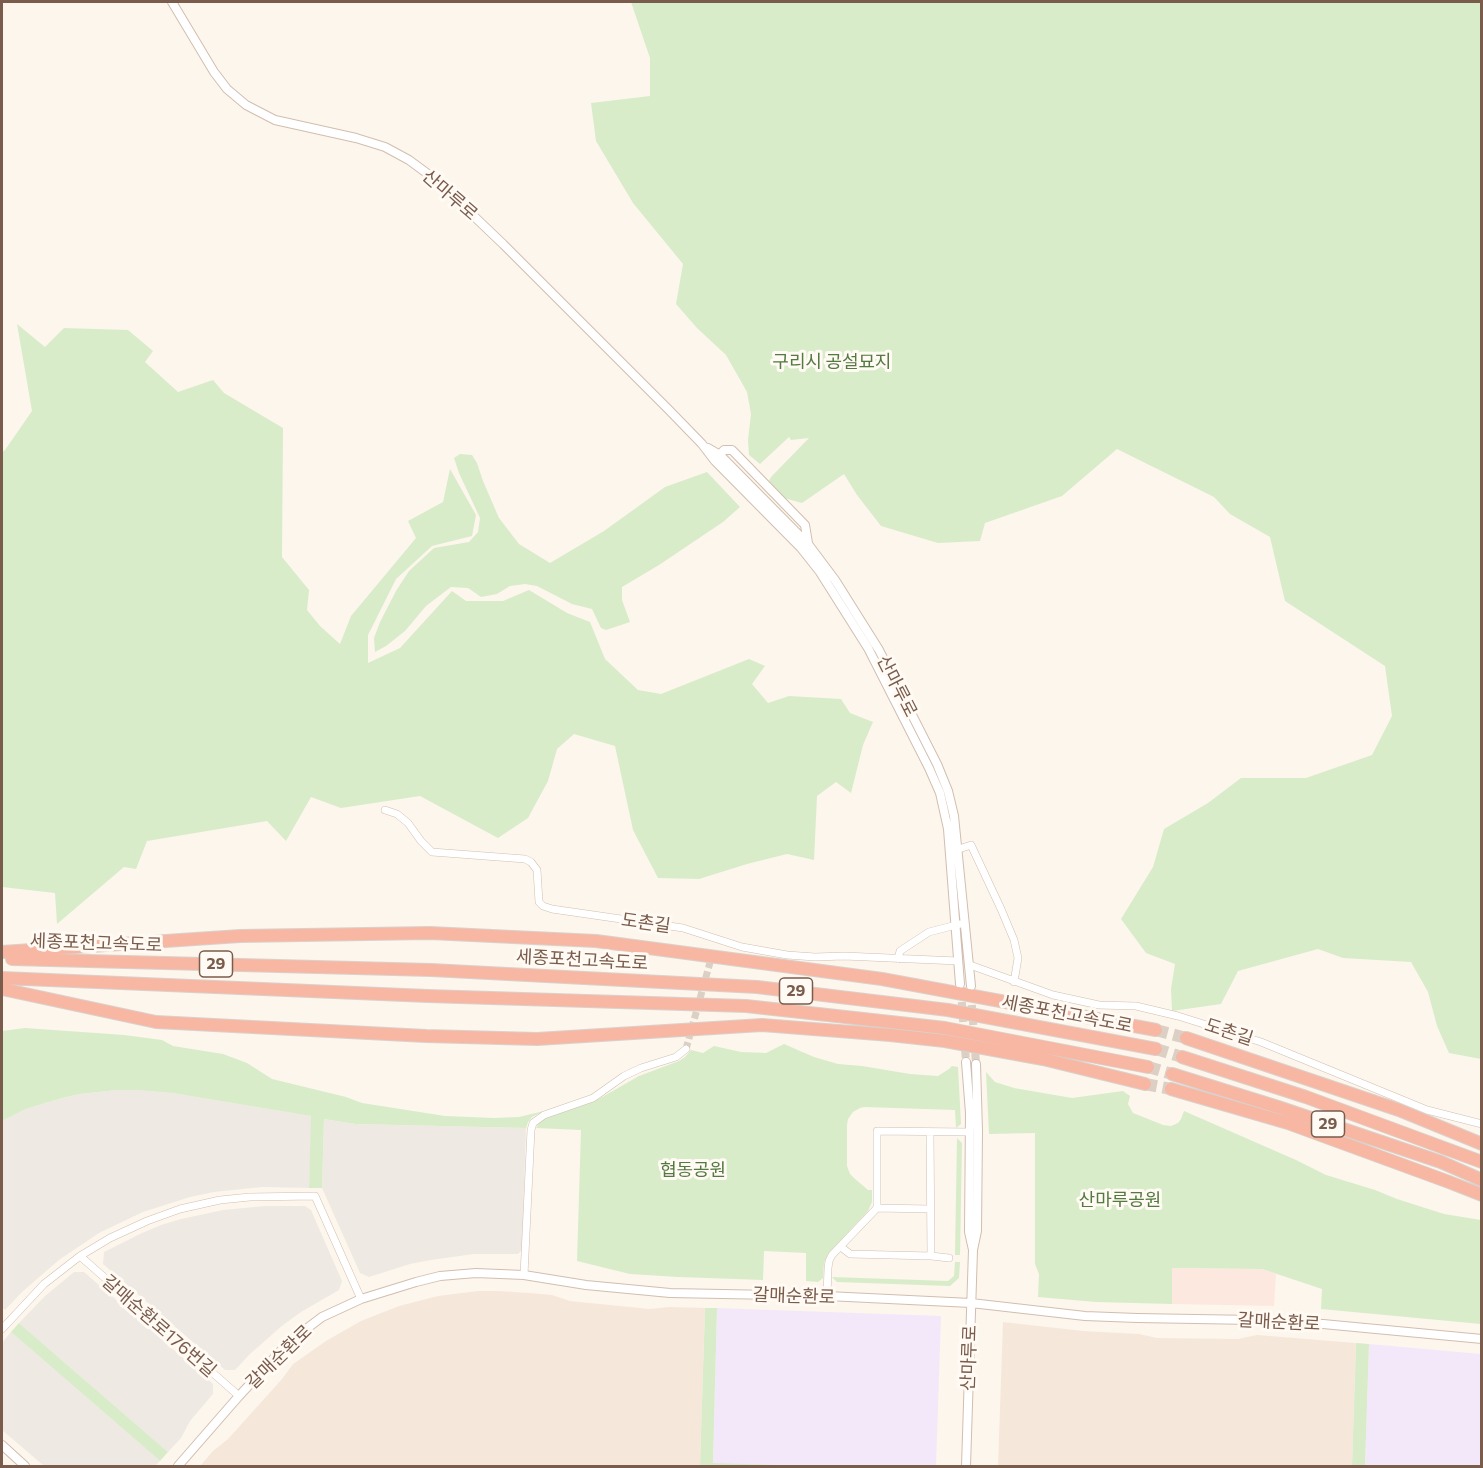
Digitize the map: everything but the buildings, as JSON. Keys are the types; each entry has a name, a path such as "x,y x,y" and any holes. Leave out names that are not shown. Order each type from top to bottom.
{"highway":[{"path":"2,952 264,936 430,933 596,941 882,979 1156,1030"},
{"name":"세종포천고속도로","path":"2,958 419,970 757,987 948,1010 1156,1049"},
{"name":"세종포천고속도로","path":"2,978 428,996 746,1006 945,1028 1148,1067"},
{"path":"2,989 156,1022 426,1036 537,1039 762,1025 890,1035 945,1041 1043,1059 1145,1084"},
{"path":"1186,1038 1399,1110 1482,1144"},
{"name":"29","path":"1182,1057 1306,1097 1482,1162"},
{"name":"29","path":"1172,1074 1430,1158 1482,1180"},
{"path":"1171,1089 1288,1123 1482,1195"}],"street":[{"name":"산마루로","path":"172,2 214,72 227,89 246,105 275,120 356,138 385,147 409,160 436,180 702,444 808,544 835,580 879,650 938,764 948,791 954,816 954,850 961,924 971,986"},
{"name":"산마루로","path":"717,458 801,548 820,572 868,648 929,768 940,794 954,850"},
{"name":"도촌길","path":"385,810 397,814 408,823 432,852 525,859 531,862 537,870 539,902 543,906 683,928 742,947 787,955 958,961"},
{"path":"954,850 970,845 1005,919 1014,940 1018,958 1014,982"},
{"name":"산마루로","path":"960,984 958,961 961,924"},
{"path":"898,959 900,951 928,932 961,924"},
{"path":"714,948 716,938"},
{"name":"도촌길","path":"969,965 1053,995 1099,1005 1136,1006 1178,1016 1261,1042 1427,1110 1482,1124"},
{"path":"524,1275 533,1123 544,1114 593,1098 624,1076 676,1057 686,1049"},
{"name":"산마루로","path":"966,1062 970,1113 969,1232 973,1250"},
{"name":"산마루로","path":"966,1467 973,1250 977,1231 976,1064"},
{"path":"827,1296 829,1261 832,1255 877,1208 877,1131 969,1132"},
{"path":"930,1132 931,1256"},
{"path":"2,1329 44,1284 80,1256 119,1233 180,1209 240,1198 315,1197 361,1299"},
{"path":"877,1208 930,1209"},
{"path":"841,1247 850,1254 949,1258"},
{"name":"갈매순환로176번길","path":"80,1256 239,1396"},
{"name":"갈매순환로","path":"178,1467 289,1342 322,1317 361,1299 440,1276 476,1273 524,1275 670,1293 827,1296 971,1303 1085,1316 1254,1320 1482,1339"},
{"path":"2,1445 25,1467"}],"shaded area":[{"path":"117,1090 172,1093 312,1116 309,1188 262,1187 214,1192 143,1212 99,1233 59,1260 5,1310 2,1307 2,1121 26,1109 62,1098"},
{"path":"324,1119 355,1124 526,1128 522,1250 518,1254 474,1254 431,1260 369,1277 360,1273 322,1188"},
{"path":"265,1206 305,1206 311,1210 342,1281 339,1290 283,1325 235,1370 225,1370 103,1264 104,1252 161,1225 223,1210"},
{"path":"1172,1268 1262,1269 1276,1274 1274,1306 1172,1304"},
{"path":"74,1272 84,1272 213,1384 213,1394 168,1452 19,1323 45,1296"},
{"path":"478,1291 552,1295 570,1301 650,1309 705,1308 700,1466 200,1466 228,1439 293,1364 326,1341 361,1321 399,1306 438,1296"},
{"path":"717,1308 941,1316 936,1466 713,1464"},
{"path":"1003,1322 1083,1331 1139,1334 1157,1338 1238,1339 1257,1335 1356,1343 1352,1466 998,1466"},
{"path":"11,1332 160,1461 155,1466 44,1466 2,1430 2,1343"},
{"path":"1369,1344 1481,1354 1481,1466 1365,1466"}],"green space":[{"name":"구리시 공설묘지","path":"631,2 1481,2 1481,1059 1449,1053 1437,1026 1428,992 1411,962 1343,958 1318,949 1238,971 1221,1004 1172,1011 1171,989 1175,964 1146,953 1121,919 1153,867 1164,829 1208,803 1241,778 1306,778 1372,755 1392,716 1385,666 1285,601 1270,537 1230,514 1214,497 1117,449 1062,496 985,523 980,541 938,543 881,526 844,474 802,503 784,498 769,481 809,438 791,440 789,437 760,464 749,455 751,414 747,392 726,355 697,328 676,304 683,264 633,203 596,141 591,103 650,96 650,58"},
{"path":"17,324 45,347 64,328 128,330 153,351 145,362 178,392 213,380 224,393 283,428 282,557 309,590 307,610 320,626 340,644 351,616 416,538 408,521 443,502 450,469 476,515 472,536 432,546 396,579 368,635 368,663 400,648 452,591 466,601 503,601 529,590 567,613 590,622 605,659 638,690 661,694 749,659 765,666 752,684 768,703 789,696 841,699 850,713 873,722 863,745 851,793 836,782 817,796 814,860 787,854 699,879 658,878 633,830 615,746 574,734 557,749 548,781 528,818 498,838 420,796 341,808 311,797 286,841 267,821 147,841 136,869 124,867 57,924 55,893 2,887 2,452 32,411"},
{"path":"460,454 472,455 499,518 519,544 550,563 604,531 665,487 707,472 740,507 723,522 622,587 622,600 630,622 606,630 601,628 592,609 572,604 537,586 525,584 510,586 497,594 481,597 468,588 451,587 426,606 405,631 375,652 374,638 380,622 409,571 434,548 469,542 478,532 480,518 454,458"},
{"path":"25,1028 162,1040 173,1046 223,1054 247,1063 272,1079 362,1103 445,1116 519,1117 544,1111 532,1117 526,1128 355,1124 324,1119 322,1188 309,1188 311,1116 172,1093 117,1090 62,1098 26,1109 2,1121 2,1031"},
{"name":"협동공원","path":"784,1044 838,1064 910,1074 938,1076 952,1066 958,1067 961,1124 956,1128 955,1110 864,1107 853,1112 847,1125 847,1166 854,1178 868,1190 872,1190 872,1202 868,1211 828,1254 824,1263 823,1278 818,1282 806,1281 806,1253 764,1251 763,1280 630,1274 577,1261 581,1130 536,1128 539,1123 544,1119 597,1100 639,1076 679,1061 691,1050 703,1053 714,1046 741,1052 766,1053"},
{"name":"산마루공원","path":"986,1072 995,1082 1014,1088 1072,1098 1123,1091 1130,1096 1128,1104 1133,1113 1163,1125 1171,1126 1178,1123 1184,1111 1326,1175 1444,1214 1481,1220 1481,1324 1321,1309 1322,1289 1262,1269 1172,1268 1172,1304 1096,1302 1038,1297 1039,1274 1035,1264 1035,1133 989,1134"},
{"path":"957,1138 962,1143 960,1255 955,1255"},
{"path":"955,1262 960,1262 959,1278 950,1286 837,1282 832,1277 948,1281 954,1276"},
{"path":"705,1308 717,1308 713,1463 809,1466 700,1466"},
{"path":"19,1323 168,1452 160,1461 11,1332"},
{"path":"1356,1343 1369,1344 1365,1466 1352,1466"}],"tunnel":[{"path":"686,1049 714,948"},
{"path":"961,990 966,1062"},
{"path":"971,993 976,1064"},
{"path":"1156,1030 1186,1038"},
{"path":"1156,1049 1182,1057"},
{"path":"1148,1067 1172,1074"},
{"path":"1145,1084 1171,1089"}]}
